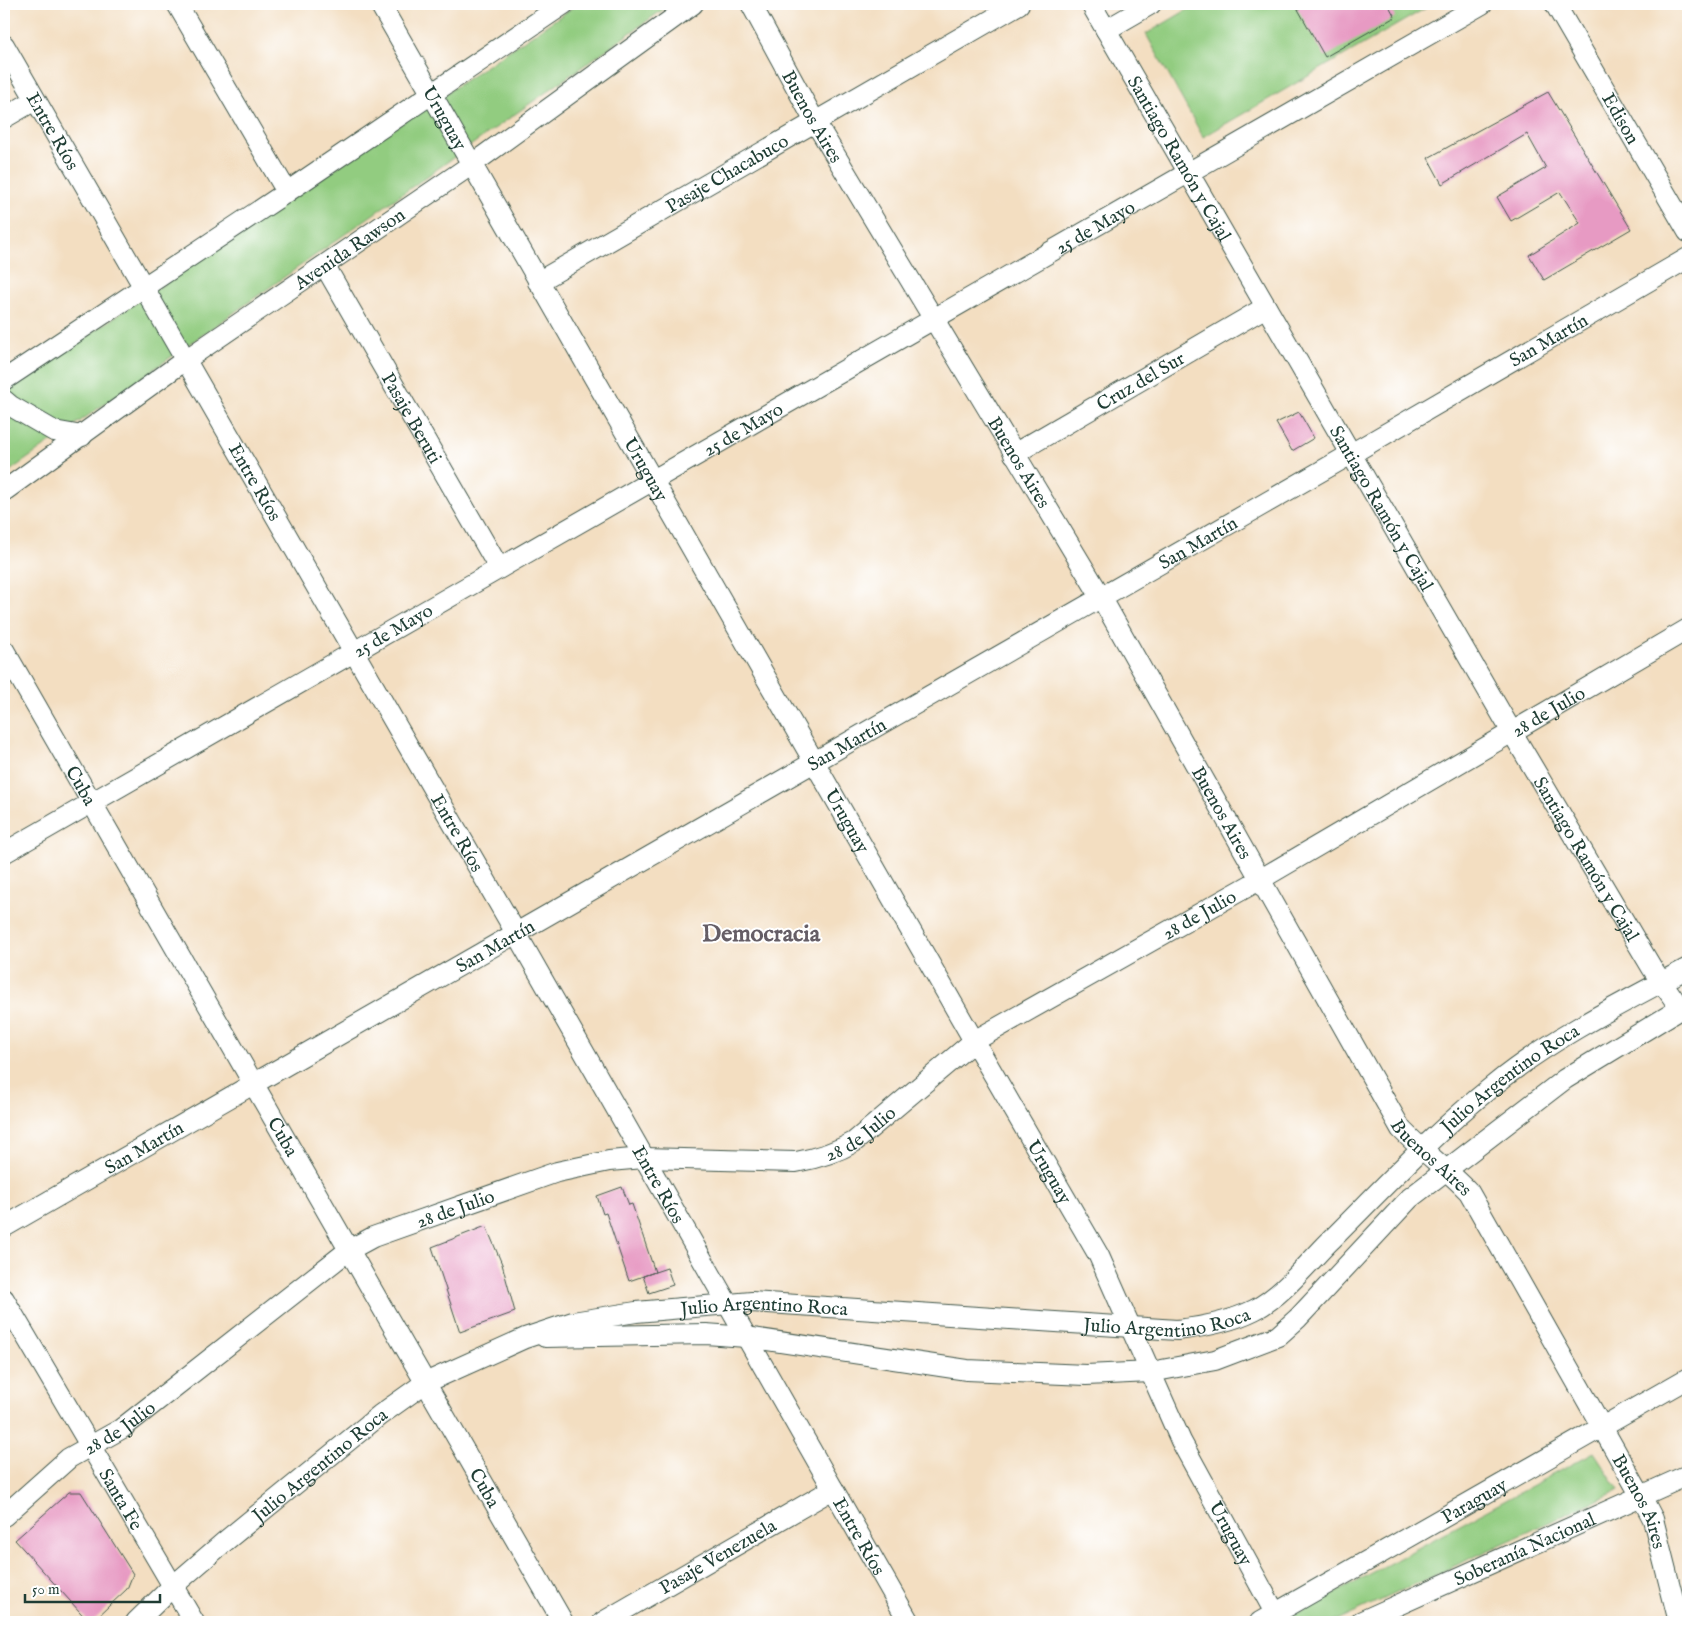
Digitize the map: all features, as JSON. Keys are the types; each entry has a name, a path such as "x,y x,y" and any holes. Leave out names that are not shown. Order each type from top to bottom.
{"street":[{"path":"178,4 287,192"},
{"name":"Uruguay","path":"380,4 652,481 1099,1256 1181,1441 1272,1619"},
{"path":"4,380 287,192 564,4"},
{"name":"Avenida Rawson","path":"4,491 184,361 471,165 693,4"},
{"name":"Buenos Aires","path":"751,4 814,120 1101,597 1401,1129 1420,1149 1447,1169 1469,1192 1642,1496 1652,1519 1679,1622"},
{"name":"Pasaje Chacabuco","path":"538,282 814,120 1019,4"},
{"name":"Santiago Ramón y Cajal","path":"1091,4 1512,734 1662,982 1684,1006"},
{"path":"1106,30 1150,4"},
{"name":"25 de Mayo","path":"4,853 1482,4"},
{"name":"Edison","path":"1555,4 1688,232"},
{"name":"Entre Ríos","path":"4,45 184,361 355,652 908,1622"},
{"path":"4,118 35,100"},
{"name":"San Martín","path":"4,1227 1351,454 1688,258"},
{"name":"Pasaje Beruti","path":"325,266 499,568"},
{"name":"Cruz del Sur","path":"1014,454 1266,307"},
{"path":"4,400 10,406 54,431 82,436"},
{"name":"28 de Julio","path":"4,1516 69,1458 121,1429 349,1250 373,1237 557,1172 609,1161 644,1158 796,1162 820,1158 854,1142 974,1041 1512,734 1688,629"},
{"name":"Cuba","path":"4,650 563,1622"},
{"name":"Julio Argentino Roca","path":"136,1622 173,1586 380,1415 425,1383 525,1338 573,1322 636,1312 752,1302 1177,1330 1207,1326 1255,1310 1269,1300 1301,1270 1420,1149 1493,1085 1521,1064 1688,968"},
{"name":"Julio Argentino Roca","path":"525,1338 706,1334 746,1337 967,1370 1086,1375 1151,1372 1215,1360 1256,1346 1278,1336 1298,1318 1410,1198 1565,1079 1684,1006"},
{"name":"Santa Fe","path":"4,1299 194,1622"},
{"name":"Paraguay","path":"1272,1619 1688,1378"},
{"name":"Soberanía Nacional","path":"1360,1622 1688,1475"},
{"name":"Pasaje Venezuela","path":"603,1622 833,1488"}],"green space":[{"path":"578,4 671,4 4,475 4,392"},
{"path":"1197,4 1433,4 1203,137 1146,34"},
{"path":"1594,1452 1619,1490 1333,1622 1299,1622 1293,1616"}],"building":[{"path":"1295,4 1388,4 1395,17 1325,57"},
{"path":"1548,92 1631,229 1544,280 1529,255 1580,223 1560,192 1511,221 1497,197 1546,168 1527,134 1442,184 1428,158"},
{"path":"1299,412 1314,438 1292,451 1276,423"},
{"path":"622,1187 629,1205 632,1204 655,1272 629,1281 606,1213 603,1214 597,1196"},
{"path":"486,1226 502,1264 515,1312 460,1332 432,1247"},
{"path":"667,1268 673,1285 649,1293 643,1276"},
{"path":"69,1492 81,1492 133,1574 127,1589 92,1622 89,1622 15,1540"}],"district":[{"name":"Democracia","path":"761,933"}]}
